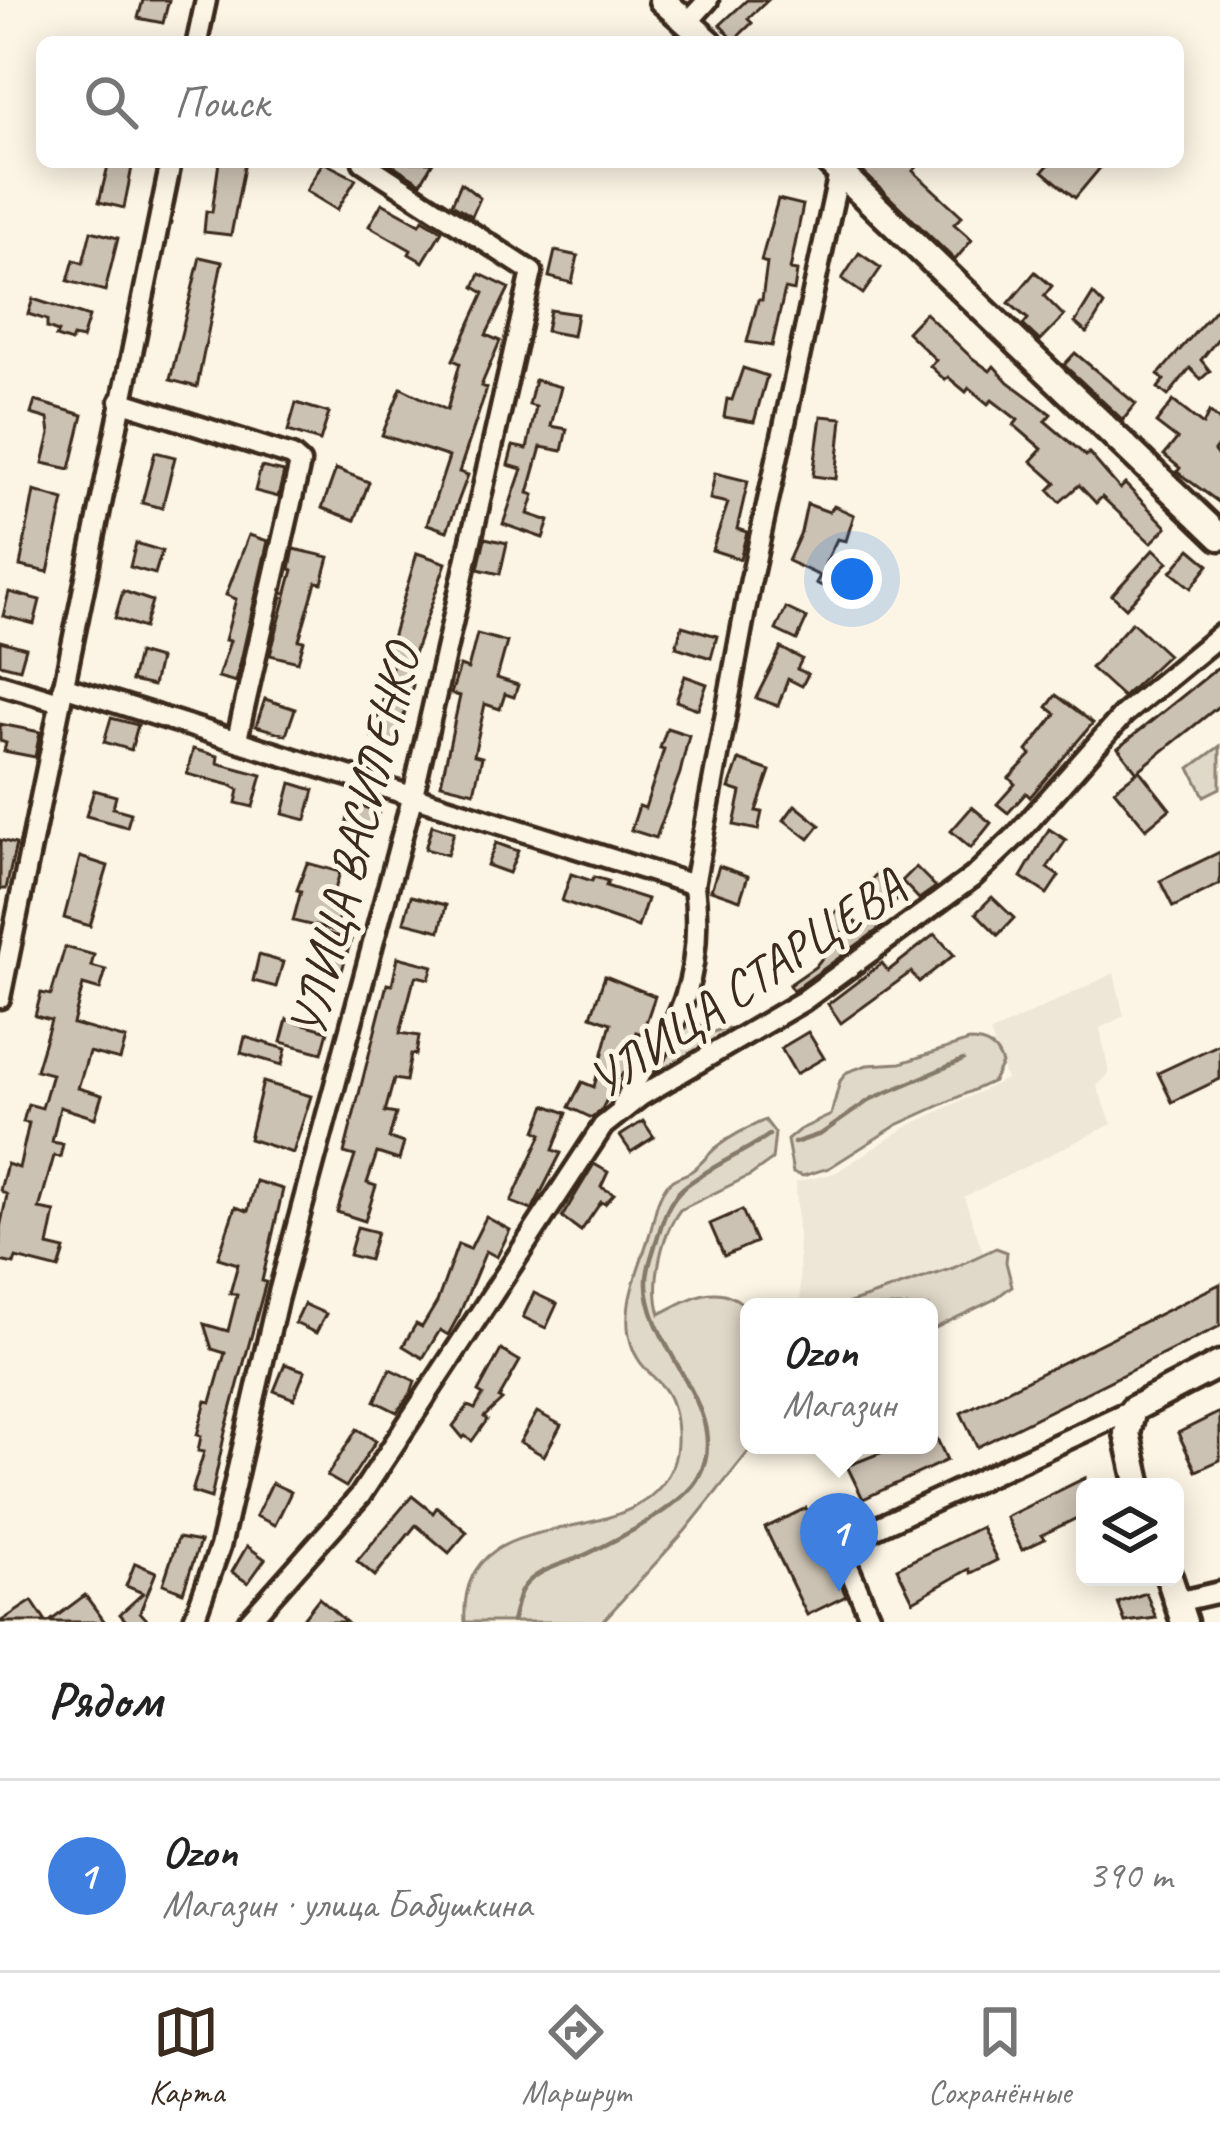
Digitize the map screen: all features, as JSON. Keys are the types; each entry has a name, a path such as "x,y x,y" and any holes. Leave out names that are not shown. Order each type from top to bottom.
{"street":[{"path":"198,36 206,0"},
{"path":"662,0 703,36"},
{"path":"689,22 708,0"},
{"path":"0,998 170,168"},
{"name":"УЛИЦА ВАСИЛЕНКО","path":"193,1622 220,1546 278,1300 413,795 532,272 372,168"},
{"path":"622,1108 674,1023 687,990 696,944 694,885 834,168"},
{"path":"835,168 1220,537"},
{"path":"119,401 292,456 300,463 237,739"},
{"name":"УЛИЦА СТАРЦЕВА","path":"248,1622 360,1496 589,1144 622,1108 803,1001 973,878 1124,714 1220,635"},
{"path":"0,684 61,694 237,739 694,885"},
{"path":"872,1622 839,1545 1220,1364"},
{"path":"1132,1409 1127,1433 1137,1478"},
{"path":"1176,1600 1220,1592"}],"shaded area":[{"path":"1220,746 1220,788 1204,796 1190,768"},
{"path":"1114,973 1124,1016 1100,1028 1109,1074 1097,1086 1112,1124 964,1197 986,1261 893,1298 801,1298 796,1182 835,1173 910,1125 1006,1079 990,1033"},
{"path":"698,1023 709,1033 727,1028 733,1034 644,1084 674,1039"},
{"path":"969,1041 986,1044 997,1053 1002,1064 993,1081 897,1125 829,1168 803,1176 793,1173 787,1140 831,1115 847,1072 867,1065 901,1063"},
{"path":"765,1120 775,1133 772,1160 680,1210 663,1246 657,1302 660,1314 705,1294 727,1295 740,1302 740,1454 747,1454 602,1622 465,1622 470,1581 489,1555 517,1540 622,1512 652,1495 672,1467 675,1414 668,1395 640,1362 631,1343 632,1289 667,1185 728,1139"},
{"path":"996,1248 1007,1252 1012,1286 938,1327 938,1298 865,1298"}],"building":[{"path":"143,0 169,0 163,23 138,18"},
{"path":"747,0 768,0 738,36 730,36 720,25"},
{"path":"108,168 132,168 124,208 99,202"},
{"path":"218,168 244,168 231,235 204,232 206,211 212,212"},
{"path":"319,168 335,168 356,179 337,210 306,191"},
{"path":"397,168 430,168 421,183"},
{"path":"859,168 916,168 913,171 962,216 954,224 972,240 955,260"},
{"path":"1046,168 1100,168 1075,198 1043,171"},
{"path":"461,183 480,198 472,216 452,204"},
{"path":"778,199 803,205 790,270 797,271 794,291 785,289 772,346 747,342 758,300 762,300 767,263 761,261"},
{"path":"382,203 442,231 423,262 369,226"},
{"path":"91,231 118,238 105,291 68,281 74,260 83,263"},
{"path":"555,251 578,256 572,283 549,277"},
{"path":"859,253 881,268 863,294 842,279"},
{"path":"200,257 222,262 197,387 170,380"},
{"path":"1035,272 1052,286 1044,296 1064,316 1040,341 1023,325 1028,319 1009,303"},
{"path":"480,274 509,288 486,335 500,341 481,386 487,388 459,472 468,475 447,531 427,524 449,457 382,435 401,388 447,410 460,363 453,360 484,293 474,287"},
{"path":"1093,294 1104,305 1087,333 1075,323"},
{"path":"33,299 89,317 82,339 73,337 71,342 56,337 58,332 47,328 47,320 28,314"},
{"path":"1220,304 1220,336 1201,360 1210,371 1201,379 1190,368 1168,396 1158,388 1164,380 1158,375"},
{"path":"550,310 577,314 573,336 546,331"},
{"path":"925,313 971,357 990,371 994,366 1051,414 1045,421 1086,456 1089,453 1120,489 1125,484 1167,527 1151,543 1102,497 1096,503 1079,485 1060,502 1049,490 1056,483 1031,461 1042,449 1014,425 1018,420 992,400 988,404 969,388 966,392 948,377 945,380 930,366 936,360 907,332"},
{"path":"1075,353 1136,404 1123,420 1064,365"},
{"path":"743,368 767,376 754,422 724,417 727,399 732,400"},
{"path":"535,380 561,387 551,426 567,429 562,451 541,447 528,493 534,495 528,514 549,521 543,538 503,524 522,469 508,465 513,446 527,449 536,407 529,405"},
{"path":"35,401 83,415 70,469 43,463 50,434 48,419 31,414"},
{"path":"1173,401 1203,425 1209,412 1220,421 1220,443 1214,451 1220,459 1220,503 1177,472 1180,468 1164,455 1177,439 1156,423"},
{"path":"296,403 329,413 320,441 288,431"},
{"path":"821,416 842,418 836,479 813,476"},
{"path":"155,452 175,457 162,508 142,503"},
{"path":"261,467 284,472 278,497 255,491"},
{"path":"336,469 369,482 355,520 322,508"},
{"path":"715,473 748,481 737,529 747,532 740,559 712,550 728,503 710,499"},
{"path":"34,491 64,500 48,572 20,566"},
{"path":"807,504 829,512 834,506 854,515 846,541 837,539 825,564 846,574 837,593 816,583 820,576 788,561"},
{"path":"249,535 268,541 236,682 218,677 236,599 226,595"},
{"path":"485,538 507,543 500,574 478,569"},
{"path":"136,543 162,551 155,574 130,567"},
{"path":"294,549 329,557 322,583 316,582 299,640 304,641 298,662 270,655 293,570"},
{"path":"1154,549 1168,562 1126,608 1112,595"},
{"path":"1190,549 1209,565 1191,588 1171,572"},
{"path":"417,553 446,563 404,682 413,685 396,743 372,737 392,667 384,665"},
{"path":"123,591 152,601 144,628 115,618"},
{"path":"9,592 40,600 34,624 3,616"},
{"path":"786,608 807,618 797,640 776,630"},
{"path":"1132,622 1168,655 1123,697 1091,668"},
{"path":"682,626 717,636 711,658 676,647"},
{"path":"477,634 507,642 497,678 518,685 514,697 505,694 500,709 485,704 474,755 482,757 474,792 441,784 460,696 451,694 460,666 468,669"},
{"path":"0,641 26,648 20,669 0,664"},
{"path":"781,648 802,659 797,669 808,674 802,686 788,679 778,706 756,698"},
{"path":"138,653 159,659 153,686 131,681"},
{"path":"1220,666 1220,705 1139,770 1170,809 1146,829 1114,790 1137,772 1118,748"},
{"path":"685,676 707,684 698,709 676,701"},
{"path":"1056,695 1093,723 1030,797 1026,793 1008,813 997,804 1015,784 1009,778 1031,755 1027,751 1056,714 1047,707"},
{"path":"265,699 295,709 286,735 256,726"},
{"path":"111,718 138,725 131,750 104,742"},
{"path":"0,724 40,732 35,757 4,751"},
{"path":"667,728 689,735 656,838 631,830 639,806 645,808"},
{"path":"193,749 218,756 217,763 262,775 253,807 236,803 239,790 230,785 187,774"},
{"path":"739,760 770,771 756,811 762,812 758,830 734,825 741,792 729,788"},
{"path":"291,783 314,790 306,820 283,814"},
{"path":"94,790 116,796 113,808 131,813 127,827 86,816"},
{"path":"351,804 379,811 372,837 345,830"},
{"path":"795,805 820,825 809,839 784,820"},
{"path":"972,807 991,823 971,848 951,831"},
{"path":"432,825 454,832 447,855 425,849"},
{"path":"1049,829 1066,840 1047,868 1059,876 1047,894 1021,877"},
{"path":"0,840 16,844 6,889 0,889"},
{"path":"496,843 518,851 509,873 487,865"},
{"path":"1220,852 1220,884 1173,907 1160,881"},
{"path":"80,857 108,866 90,926 64,918"},
{"path":"307,863 340,872 331,904 341,907 335,931 293,921"},
{"path":"719,866 748,876 740,900 711,890"},
{"path":"916,867 936,887 919,899 902,881"},
{"path":"878,872 903,893 887,911 863,890"},
{"path":"571,874 608,881 606,886 647,899 638,927 562,901"},
{"path":"411,896 446,905 440,931 404,922"},
{"path":"992,897 1014,918 998,935 976,913"},
{"path":"838,909 863,928 871,918 882,927 793,991 789,985 815,967 842,933 828,922"},
{"path":"326,933 351,940 341,974 317,968"},
{"path":"935,934 954,955 919,982 911,972 841,1023 828,1004 882,963 888,971"},
{"path":"65,947 94,955 91,966 106,970 100,990 83,985 73,1024 126,1039 120,1060 89,1052 78,1088 102,1095 95,1118 60,1107 52,1142 63,1144 60,1157 54,1156 39,1209 55,1212 48,1246 65,1250 59,1269 16,1258 14,1264 0,1261 7,1195 0,1190 7,1164 19,1168 29,1123 23,1122 28,1104 42,1108 52,1074 36,1070 51,1020 35,1016 41,993 51,995"},
{"path":"259,955 283,962 276,987 253,981"},
{"path":"398,957 433,966 429,979 417,976 413,983 400,1033 419,1036 416,1055 411,1054 406,1081 394,1079 385,1112 396,1114 389,1138 404,1143 399,1160 377,1153 367,1183 376,1186 365,1221 337,1212 355,1156 344,1153"},
{"path":"605,976 655,996 642,1034 636,1032 626,1071 592,1118 569,1107 582,1082 594,1087 611,1023 591,1016"},
{"path":"287,1019 328,1031 322,1053 281,1042"},
{"path":"808,1032 824,1058 796,1074 781,1048"},
{"path":"245,1037 286,1049 282,1065 241,1053"},
{"path":"1220,1044 1220,1079 1172,1102 1158,1073"},
{"path":"263,1082 311,1096 293,1153 249,1139"},
{"path":"546,1105 567,1113 553,1150 561,1153 532,1210 511,1202 542,1134 536,1131"},
{"path":"643,1121 654,1137 631,1152 620,1136"},
{"path":"594,1164 608,1172 601,1187 614,1194 605,1204 601,1202 581,1231 562,1217"},
{"path":"256,1181 283,1189 262,1281 266,1282 211,1498 192,1492 204,1452 198,1451 201,1436 197,1435 225,1353 212,1349 204,1324 228,1331 237,1295 230,1293 238,1264 218,1258 235,1207 248,1211"},
{"path":"742,1210 756,1242 724,1256 710,1224"},
{"path":"486,1217 510,1230 497,1257 486,1251 448,1335 440,1330 423,1358 403,1346 437,1302 458,1244 470,1249"},
{"path":"357,1227 377,1232 369,1260 349,1255"},
{"path":"1220,1284 1220,1326 977,1447 961,1413"},
{"path":"534,1293 557,1304 546,1328 523,1317"},
{"path":"304,1304 326,1314 316,1333 295,1323"},
{"path":"501,1350 520,1361 502,1400 484,1417 487,1420 472,1441 463,1438 453,1426 468,1406 475,1409 483,1395 478,1392"},
{"path":"285,1364 305,1371 294,1399 274,1391"},
{"path":"390,1369 415,1381 397,1412 375,1401"},
{"path":"537,1412 561,1425 544,1456 520,1442"},
{"path":"1220,1412 1220,1460 1196,1471 1178,1433"},
{"path":"357,1429 376,1441 346,1487 327,1476"},
{"path":"938,1441 947,1460 863,1499 847,1466 877,1454 938,1454"},
{"path":"1076,1482 1076,1518 1042,1535 1045,1539 1022,1550 1006,1517"},
{"path":"272,1483 291,1492 275,1525 256,1516"},
{"path":"412,1496 433,1513 437,1507 467,1532 449,1553 416,1525 375,1576 357,1561"},
{"path":"806,1508 846,1596 807,1615 765,1528"},
{"path":"981,1527 997,1560 971,1573 969,1569 913,1601 897,1568"},
{"path":"178,1538 200,1542 183,1592 163,1584"},
{"path":"247,1546 265,1559 248,1583 232,1572"},
{"path":"135,1563 156,1572 140,1612 149,1622 127,1622 120,1614 143,1593 126,1586"},
{"path":"1146,1593 1156,1618 1125,1622 1118,1603"},
{"path":"85,1595 105,1622 49,1622"},
{"path":"319,1598 346,1622 300,1622"},
{"path":"32,1601 46,1622 0,1622"}],"waterway":[{"path":"794,1143 821,1134 871,1099 963,1060"},
{"path":"512,1622 519,1595 529,1581 649,1521 680,1498 699,1476 707,1452 705,1427 650,1305 648,1269 664,1217 678,1193 769,1135"}],"place":[{"name":"Ozon","path":"839,1592"}]}
